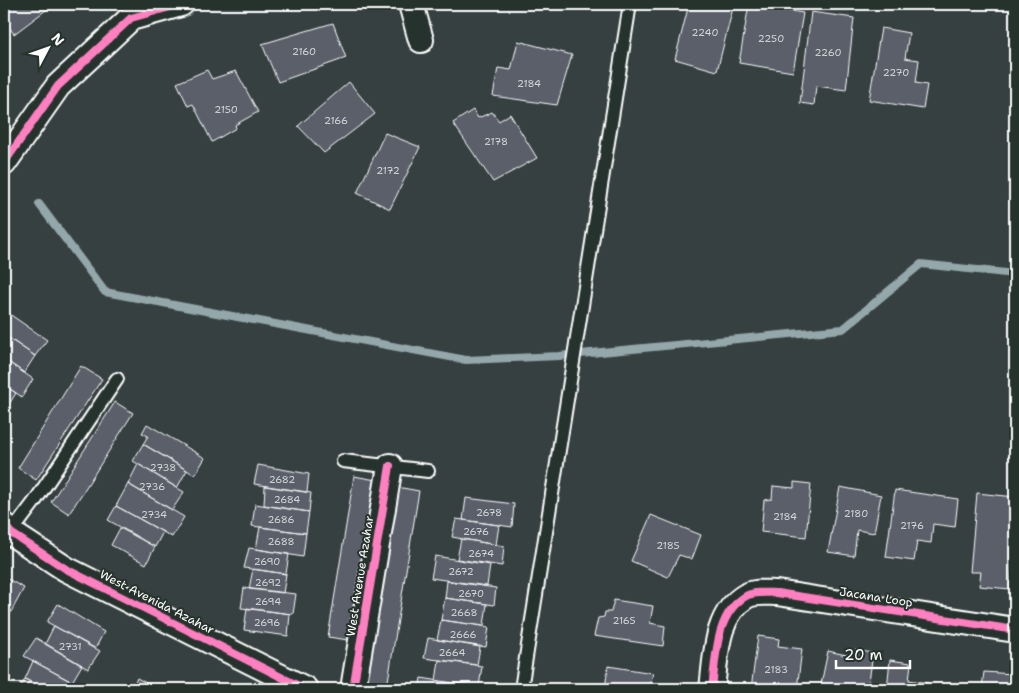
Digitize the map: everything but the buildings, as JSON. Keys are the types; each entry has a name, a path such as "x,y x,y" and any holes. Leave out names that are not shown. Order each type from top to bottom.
{"street":[{"path":"4,163 58,86 125,11 181,4"},
{"path":"412,4 421,40"},
{"name":"West Avenue Azahar","path":"353,689 390,466"},
{"name":"West Avenida Azahar","path":"8,529 66,569 305,689"},
{"name":"Jacana Loop","path":"712,689 719,639 724,621 736,604 747,595 777,593 1015,630"}],"lane":[{"path":"521,689 630,4"},
{"path":"8,529 35,501 117,379"},
{"path":"343,461 428,471"}],"waterway":[{"path":"39,204 105,292 466,360 559,356 843,329 921,264 1015,274"}],"cycle path":[{"path":"4,163 58,86 131,18 181,4"},
{"path":"353,689 390,466"},
{"path":"4,525 11,533 66,569 305,689"},
{"path":"712,689 716,651 723,625 728,614 736,604 753,593 777,593 1015,630"}]}
